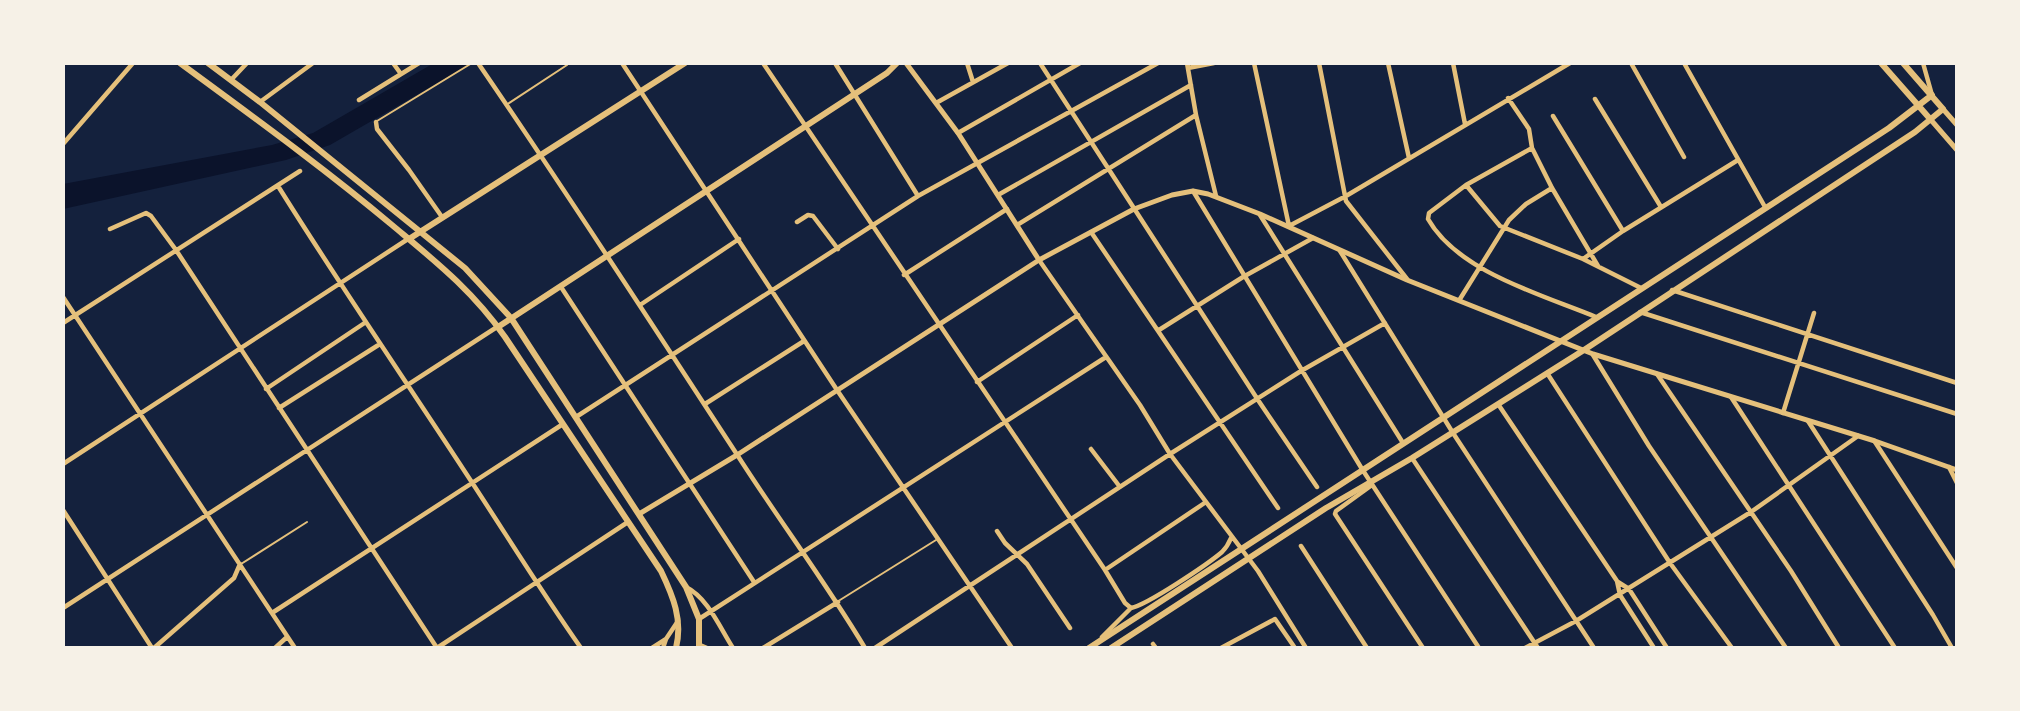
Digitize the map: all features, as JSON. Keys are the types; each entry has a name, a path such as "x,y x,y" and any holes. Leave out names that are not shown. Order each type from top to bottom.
{"main road":[{"path":"180,63 325,170 466,287 498,327 661,571 672,592 678,620 676,648"},
{"path":"208,63 465,268 511,318 686,587 699,619 700,647"},
{"path":"408,239 685,63"},
{"path":"498,327 887,73 897,63"},
{"path":"1881,63 1931,120"},
{"path":"1111,648 1326,508 1371,484 1584,349 1931,120 1943,109 1903,63"},
{"path":"1089,648 1889,128 1932,95"}],"street":[{"path":"63,144 133,63"},
{"path":"231,80 247,63"},
{"path":"260,102 313,63"},
{"path":"393,63 401,74"},
{"path":"359,100 419,63"},
{"path":"478,63 737,455 838,602 865,648"},
{"path":"622,63 804,341 1012,648"},
{"path":"763,63 1125,603 1131,608"},
{"path":"835,63 918,196"},
{"path":"906,63 958,132 1170,454 1258,571 1306,648"},
{"path":"967,63 973,82"},
{"path":"936,103 1008,63"},
{"path":"1040,63 1258,400 1318,487"},
{"path":"958,132 1080,63"},
{"path":"576,417 918,196 1158,63"},
{"path":"1214,63 1187,66 1216,196"},
{"path":"1254,63 1289,226"},
{"path":"1319,63 1348,204 1407,280"},
{"path":"1388,63 1409,158"},
{"path":"1453,63 1465,124"},
{"path":"1289,226 1346,197 1570,63"},
{"path":"1631,63 1684,157"},
{"path":"1684,63 1765,207"},
{"path":"1923,63 1932,95"},
{"path":"998,195 1191,85"},
{"path":"1508,98 1529,129 1532,148 1552,188 1599,267"},
{"path":"1595,99 1661,207"},
{"path":"1943,109 1957,125"},
{"path":"1017,225 1196,115"},
{"path":"1553,116 1623,231"},
{"path":"1931,120 1957,150"},
{"path":"376,122 377,129 410,170 442,218"},
{"path":"1532,148 1466,185 1443,200 1427,215 1431,224 1460,254 1479,268 1596,317"},
{"path":"1583,260 1623,231 1738,160"},
{"path":"63,323 300,171"},
{"path":"1466,185 1492,218 1505,228 1599,267 1641,288"},
{"path":"278,186 535,583 581,648"},
{"path":"1460,299 1509,220 1526,204 1552,188"},
{"path":"1193,191 1371,484 1479,648"},
{"path":"639,514 737,455 1040,260 1134,209 1165,197 1193,191 1216,196 1407,280 1593,354 1874,441 1957,470"},
{"path":"904,275 1007,208"},
{"path":"110,229 146,213 151,216 437,648 629,522"},
{"path":"1260,214 1403,443"},
{"path":"797,222 808,215 813,216 838,249"},
{"path":"1090,231 1278,508"},
{"path":"1159,330 1243,277 1313,238"},
{"path":"63,464 408,239"},
{"path":"640,305 738,239"},
{"path":"1339,250 1452,433 1594,648"},
{"path":"561,287 755,582"},
{"path":"1671,290 1957,383"},
{"path":"63,297 295,648"},
{"path":"1639,312 1957,414"},
{"path":"1783,413 1814,313"},
{"path":"977,382 1077,315"},
{"path":"266,389 366,322"},
{"path":"875,648 1170,454 1301,371 1385,323"},
{"path":"63,608 498,327"},
{"path":"705,404 804,341"},
{"path":"279,408 380,344"},
{"path":"1593,354 1649,446 1785,648"},
{"path":"699,619 1106,357"},
{"path":"1546,372 1671,562 1732,648"},
{"path":"1657,373 1839,648"},
{"path":"1730,396 1791,485 1895,648"},
{"path":"1498,404 1617,581 1620,595 1654,648"},
{"path":"1808,421 1952,648"},
{"path":"272,613 564,424"},
{"path":"1525,648 1620,595 1751,512 1858,436"},
{"path":"1874,441 1957,568"},
{"path":"1091,449 1120,487"},
{"path":"1412,458 1538,648"},
{"path":"1949,467 1957,483"},
{"path":"1371,484 1335,514 1423,648"},
{"path":"1105,570 1206,502"},
{"path":"63,510 153,648 234,578 240,564"},
{"path":"997,531 1027,564 1070,628"},
{"path":"1098,642 1131,608 1156,596 1223,551 1233,540"},
{"path":"1301,546 1367,648"},
{"path":"1617,581 1629,589 1667,648"},
{"path":"686,587 698,595 733,648"},
{"path":"763,648 838,602"},
{"path":"1221,648 1275,619 1295,648"},
{"path":"663,648 678,620"},
{"path":"275,648 287,637"},
{"path":"652,648 666,639"},
{"path":"700,647 708,648"}],"lane":[{"path":"376,122 472,63"},
{"path":"506,104 567,65"},
{"path":"240,564 307,522"},
{"path":"838,602 937,540"}],"water":[{"path":"434,63 472,63 330,145 286,160 63,209 63,184 272,145 313,133"}]}
